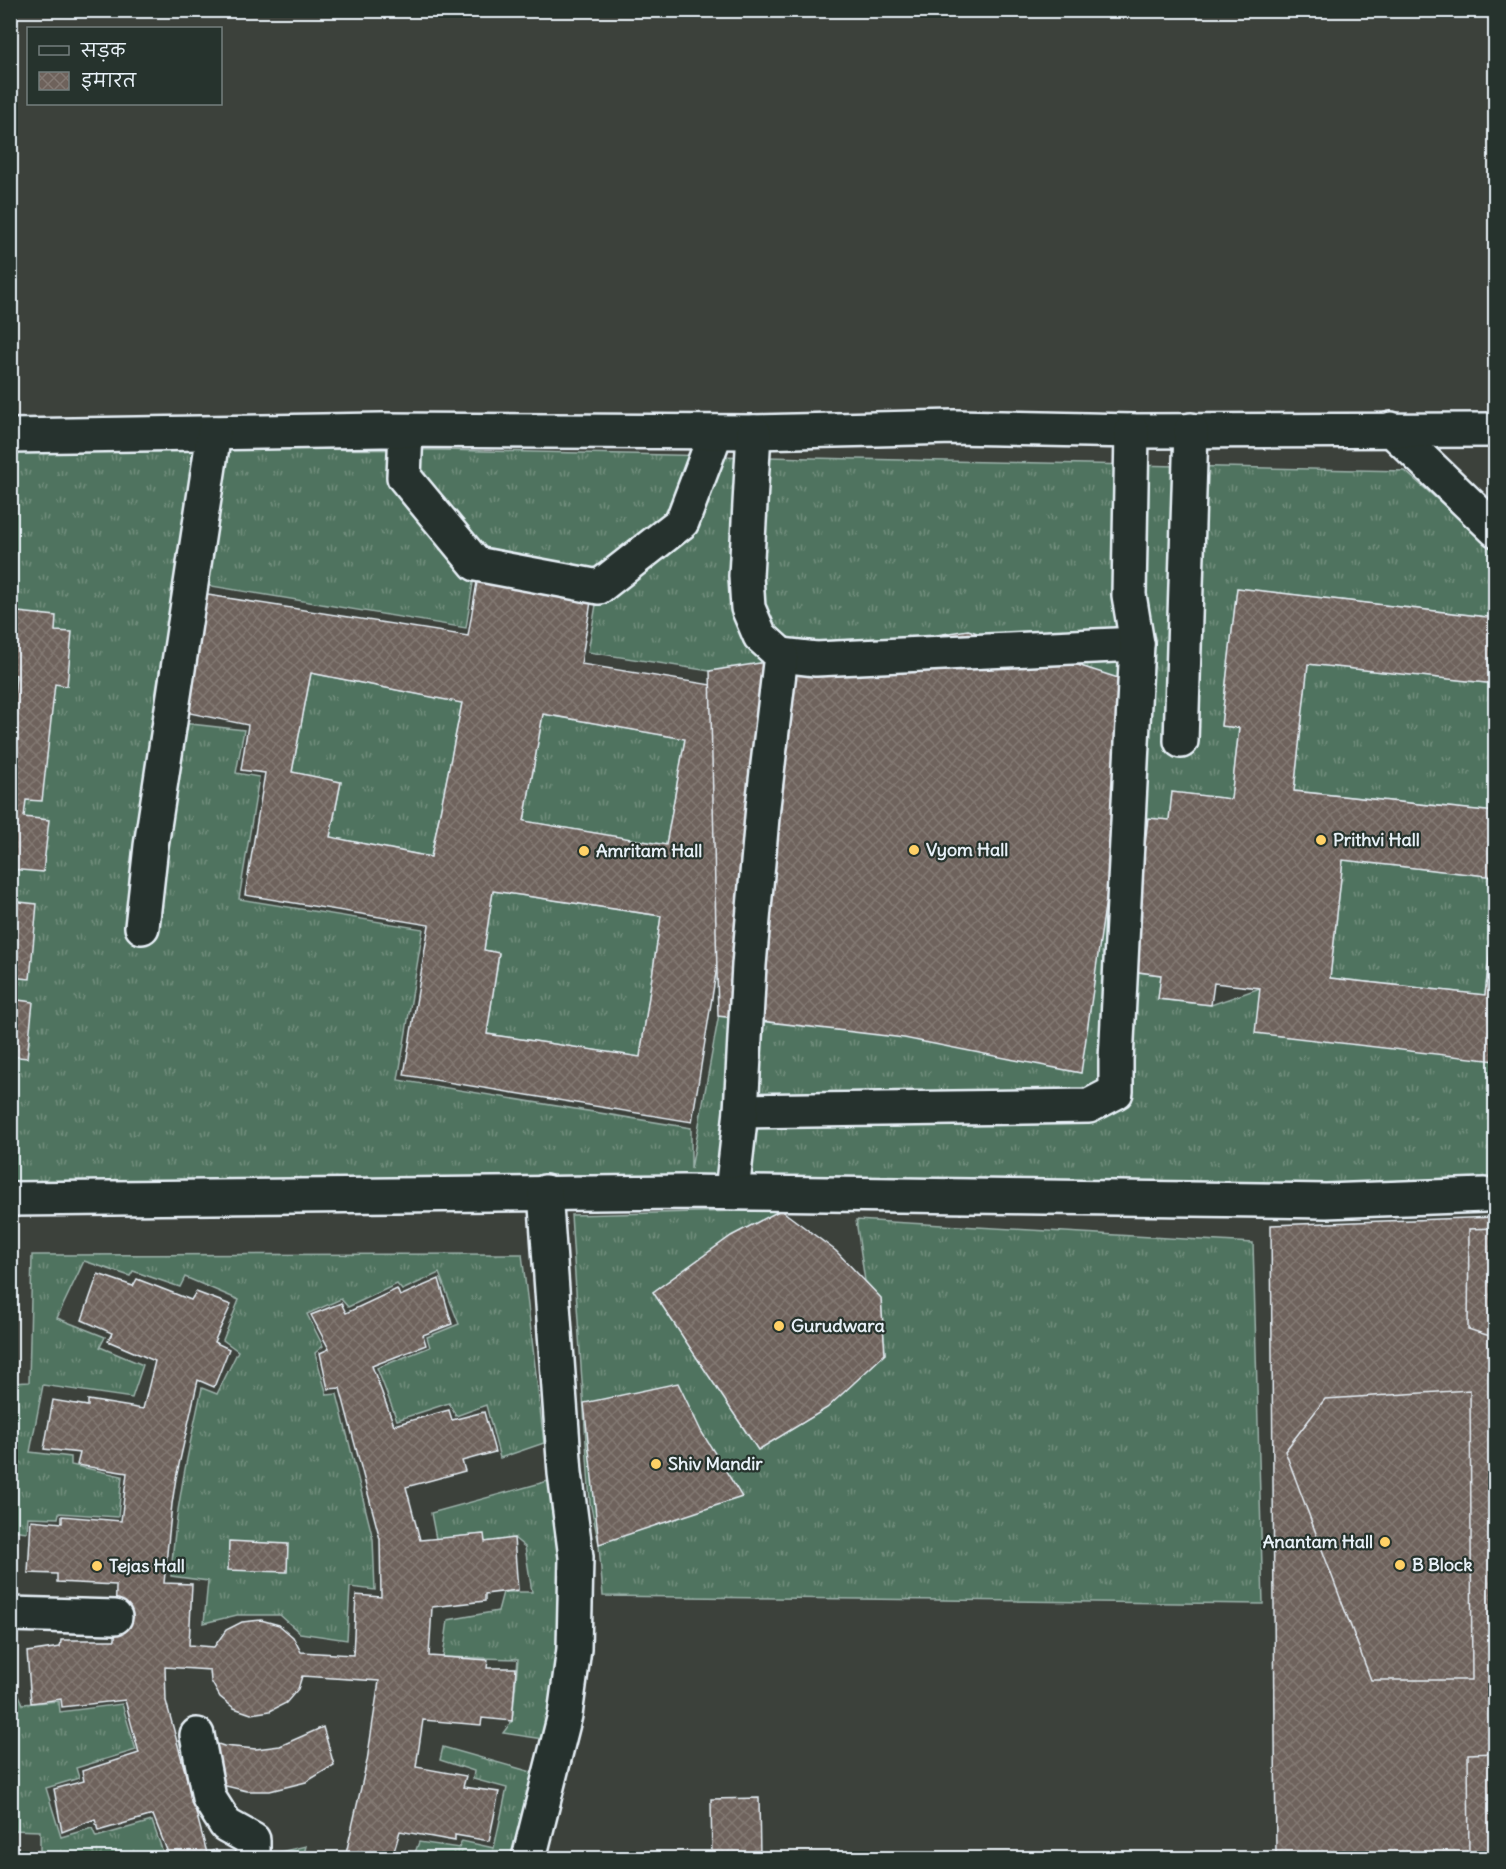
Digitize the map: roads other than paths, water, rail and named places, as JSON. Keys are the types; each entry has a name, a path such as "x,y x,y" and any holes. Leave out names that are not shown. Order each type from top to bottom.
{"street":[{"path":"10,436 406,430 754,432 955,427 1132,431 1496,430"},
{"path":"1391,429 1496,530"},
{"path":"406,430 404,477 476,564 599,586 682,522 716,432"},
{"path":"1181,741 1191,430"},
{"path":"741,1111 1089,1106 1116,1092 1137,644 1129,595 1132,431"},
{"path":"754,432 746,576 748,608 760,636 781,655 816,659 1137,644"},
{"path":"142,927 151,846 214,433"},
{"path":"732,1192 741,1111 748,965 763,806 781,655"},
{"path":"529,1858 565,1715 574,1649 576,1557 566,1473 545,1192"},
{"path":"10,1199 545,1192 732,1192 1326,1201 1484,1195"},
{"path":"10,1614 115,1617"},
{"path":"197,1735 209,1798 226,1825 253,1840 253,1858"}],"place":[{"name":"Prithvi Hall","path":"1321,840"},
{"name":"Vyom Hall","path":"914,850"},
{"name":"Amritam Hall","path":"584,851"},
{"name":"Gurudwara","path":"779,1326"},
{"name":"Shiv Mandir","path":"656,1464"},
{"name":"Anantam Hall","path":"1385,1542"},
{"name":"B Block","path":"1400,1565"},
{"name":"Tejas Hall","path":"97,1566"}]}
